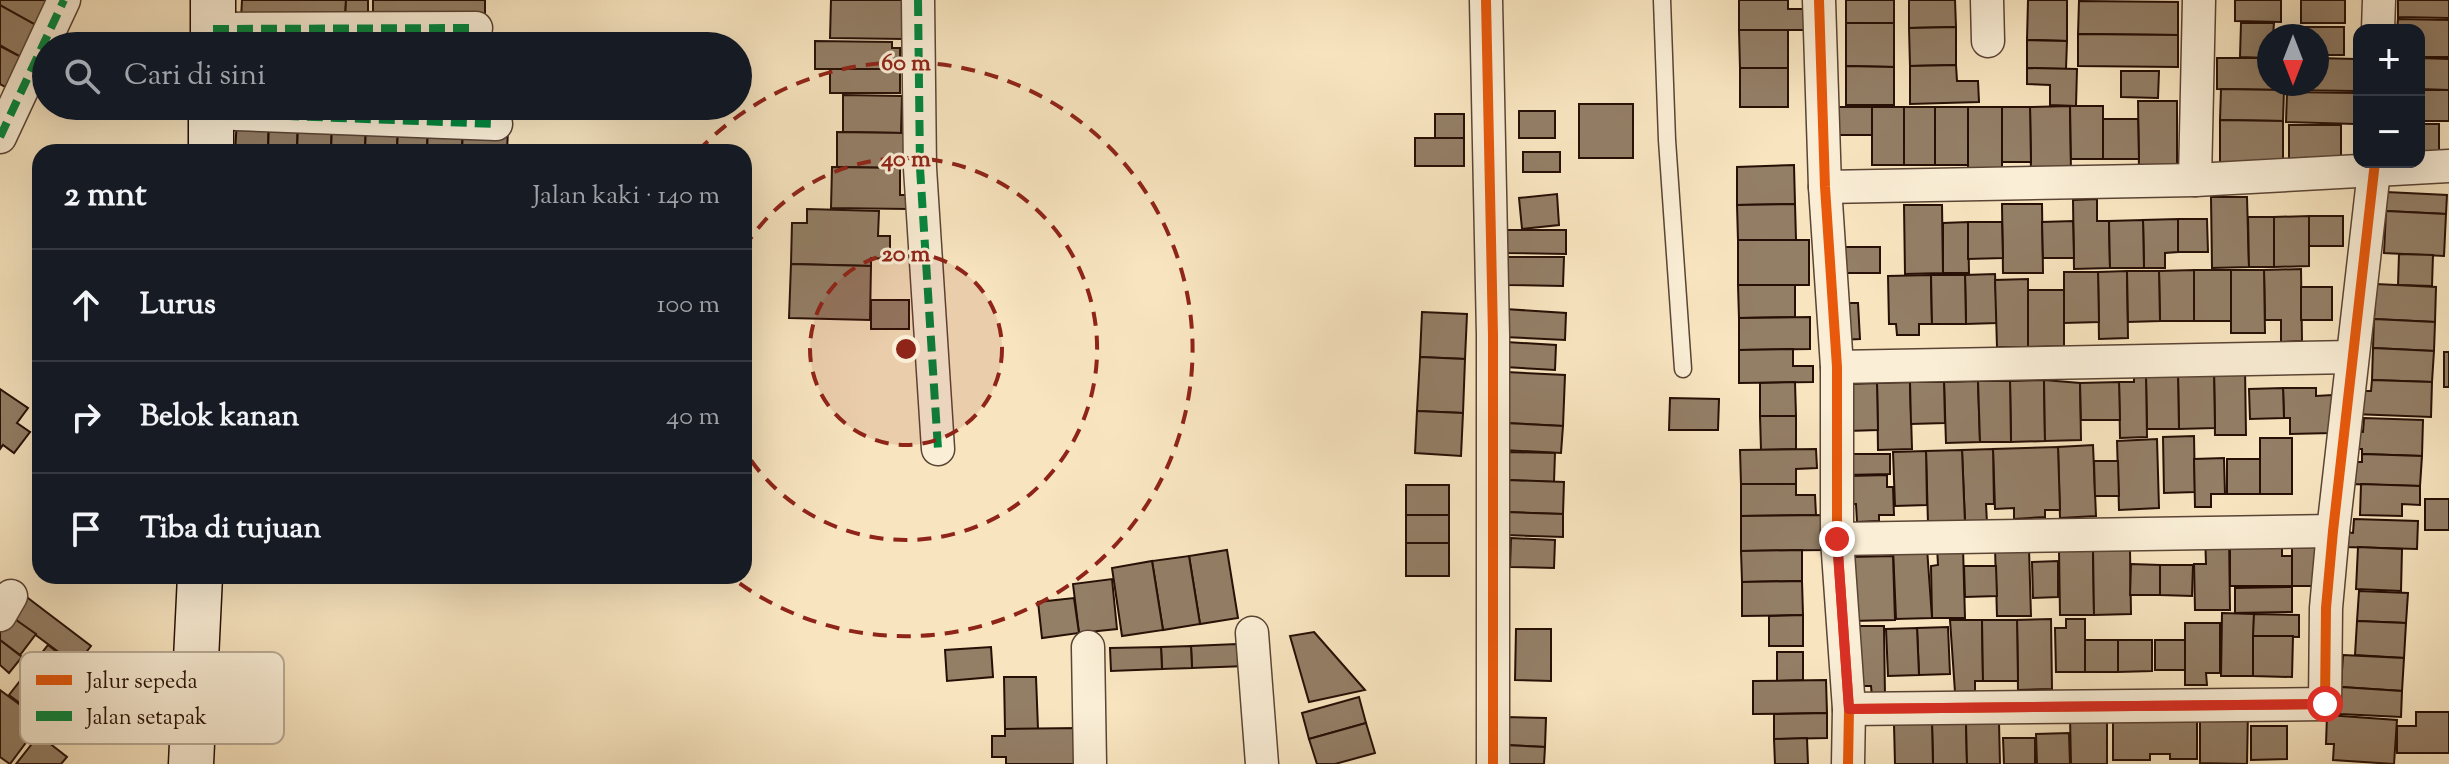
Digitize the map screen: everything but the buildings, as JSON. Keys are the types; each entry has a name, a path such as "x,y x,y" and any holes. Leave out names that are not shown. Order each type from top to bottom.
{"street":[{"path":"49,32 64,0"},
{"path":"918,0 920,168 938,449"},
{"path":"1486,0 1493,335 1493,764"},
{"path":"1819,0 1825,187 1837,367 1837,539 1849,709 1848,764"},
{"path":"1987,0 1988,41"},
{"path":"2195,180 2199,0"},
{"path":"2378,24 2379,0"},
{"path":"213,25 476,28"},
{"path":"0,137 32,68"},
{"path":"211,124 496,124"},
{"path":"2425,166 2449,166"},
{"path":"1825,187 2195,180 2353,167"},
{"path":"1849,709 2325,704 2325,621 2333,531 2375,168"},
{"path":"1837,367 2352,357"},
{"path":"1837,539 2333,531"},
{"path":"196,652 200,584"},
{"path":"1252,633 1262,764"},
{"path":"1088,647 1090,764"},
{"path":"191,764 192,744"}],"lane":[{"path":"1662,0 1667,140 1683,369"}],"marked path":[{"path":"49,32 64,0"},
{"path":"918,0 920,168 938,449"},
{"path":"213,29 476,28"},
{"path":"0,137 32,68"},
{"path":"392,120 496,124"}],"cycle path":[{"path":"1486,0 1493,335 1493,764"},
{"path":"1819,0 1825,187 1837,367 1837,539 1849,709 1848,764"},
{"path":"1849,709 2325,704 2326,608 2333,531 2374,168"}],"route":[{"path":"1837,539 1849,709 2325,704"}]}
